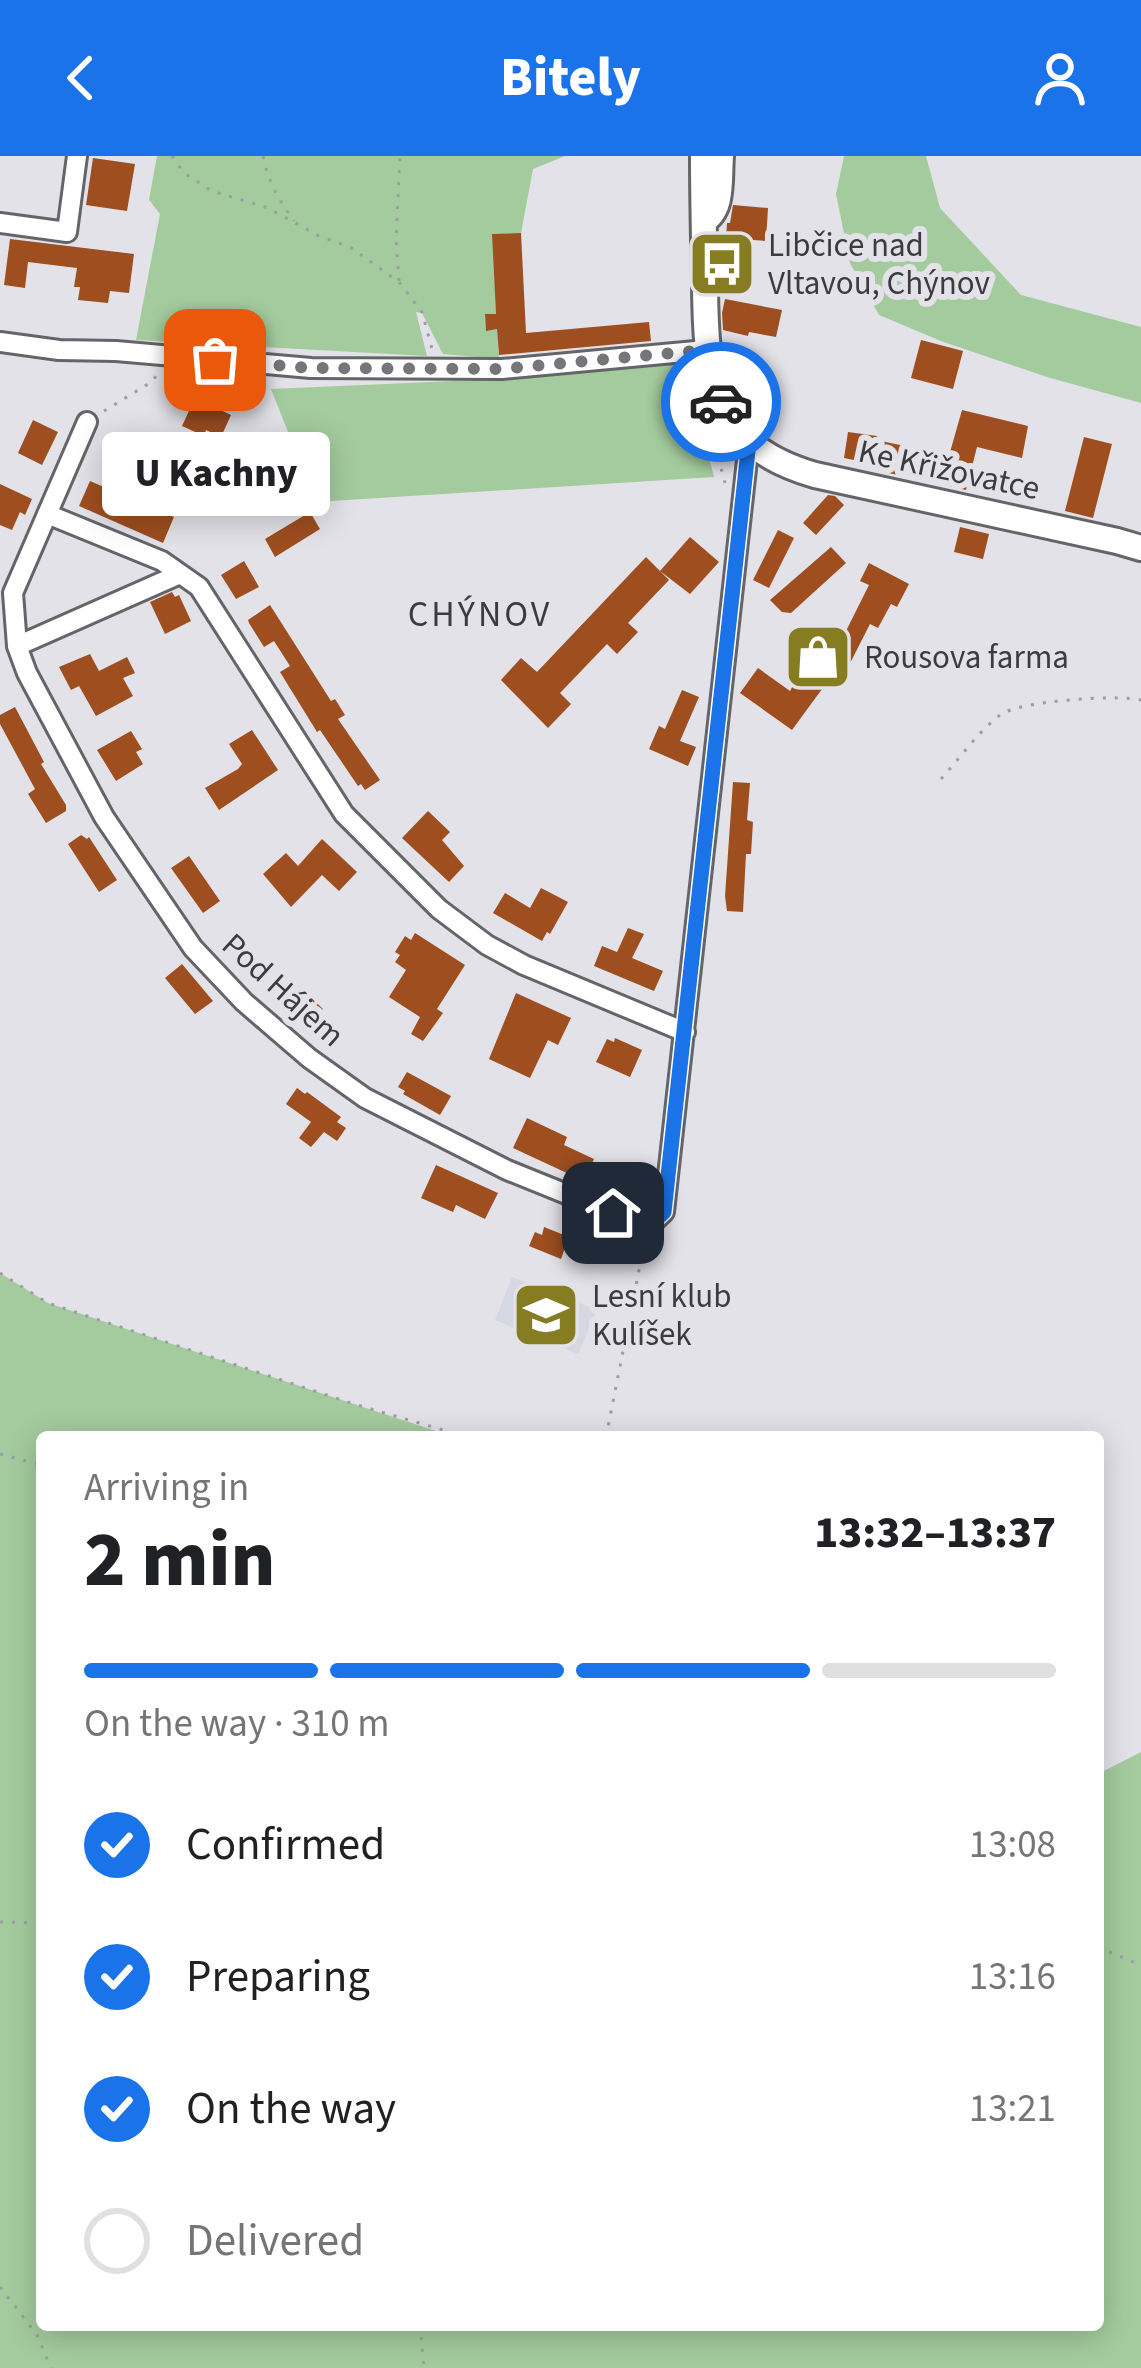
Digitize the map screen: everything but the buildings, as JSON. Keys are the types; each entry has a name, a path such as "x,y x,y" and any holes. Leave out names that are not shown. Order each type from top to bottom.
{"street":[{"path":"0,223 67,232 76,156"},
{"path":"648,1227 664,1212 749,442 724,409 706,350 703,156"},
{"path":"704,224 719,209 724,156"},
{"path":"5,345 310,368 438,369 502,369 706,350"},
{"name":"Pod Hájem","path":"87,422 13,593 17,646 104,817 193,948 244,1002 365,1099 507,1171 648,1227"},
{"name":"Ke Křižovatce","path":"749,442 776,461 815,475 1141,548"},
{"path":"47,514 162,561 199,587 344,814 439,909 487,945 524,965 686,1032"},
{"path":"17,646 180,574"}],"path":[{"path":"172,156 184,172 212,191 268,208 350,247 399,282 422,312 438,369"},
{"path":"263,156 275,194 295,223"},
{"path":"399,282 400,156"},
{"path":"87,422 153,381 167,356"},
{"path":"941,778 1003,712 1074,699 1141,700"},
{"path":"606,1431 648,1227"},
{"path":"0,1273 48,1303 446,1431"},
{"path":"0,1454 36,1463"},
{"path":"0,1922 36,1923"},
{"path":"1104,1950 1141,1965"},
{"path":"0,2287 37,2336 51,2368"},
{"path":"421,2331 424,2368"}],"shaded area":[{"name":"Lesní klub Kulíšek","path":"512,1277 597,1310 578,1354 495,1320"}],"green space":[{"path":"157,156 565,156 533,169 521,233 493,235 496,314 485,315 486,330 497,329 499,359 443,354 422,313 416,312 427,356 136,340 160,214 149,200"},
{"path":"844,156 926,156 940,208 1021,295 1141,327 1141,403 1047,377 879,315 850,263 836,194"},
{"path":"683,358 714,477 316,502 271,389 500,379"},
{"path":"0,1273 48,1303 436,1431 36,1431 36,2331 1104,2331 1104,1771 1141,1752 1141,2368 0,2368"}],"way so far":[{"path":"215,360 310,368 502,369 706,350 721,402"}],"place":[{"name":"Libčice nad Vltavou, Chýnov","path":"722,264"},
{"name":"U Kachny","path":"215,360"},
{"name":"Rousova farma","path":"818,657"},
{"name":"Lesní klub Kulíšek","path":"546,1315"}],"district":[{"name":"CHÝNOV","path":"480,614"}],"route":[{"path":"613,1213 648,1227 664,1212 749,442 721,402"}]}
